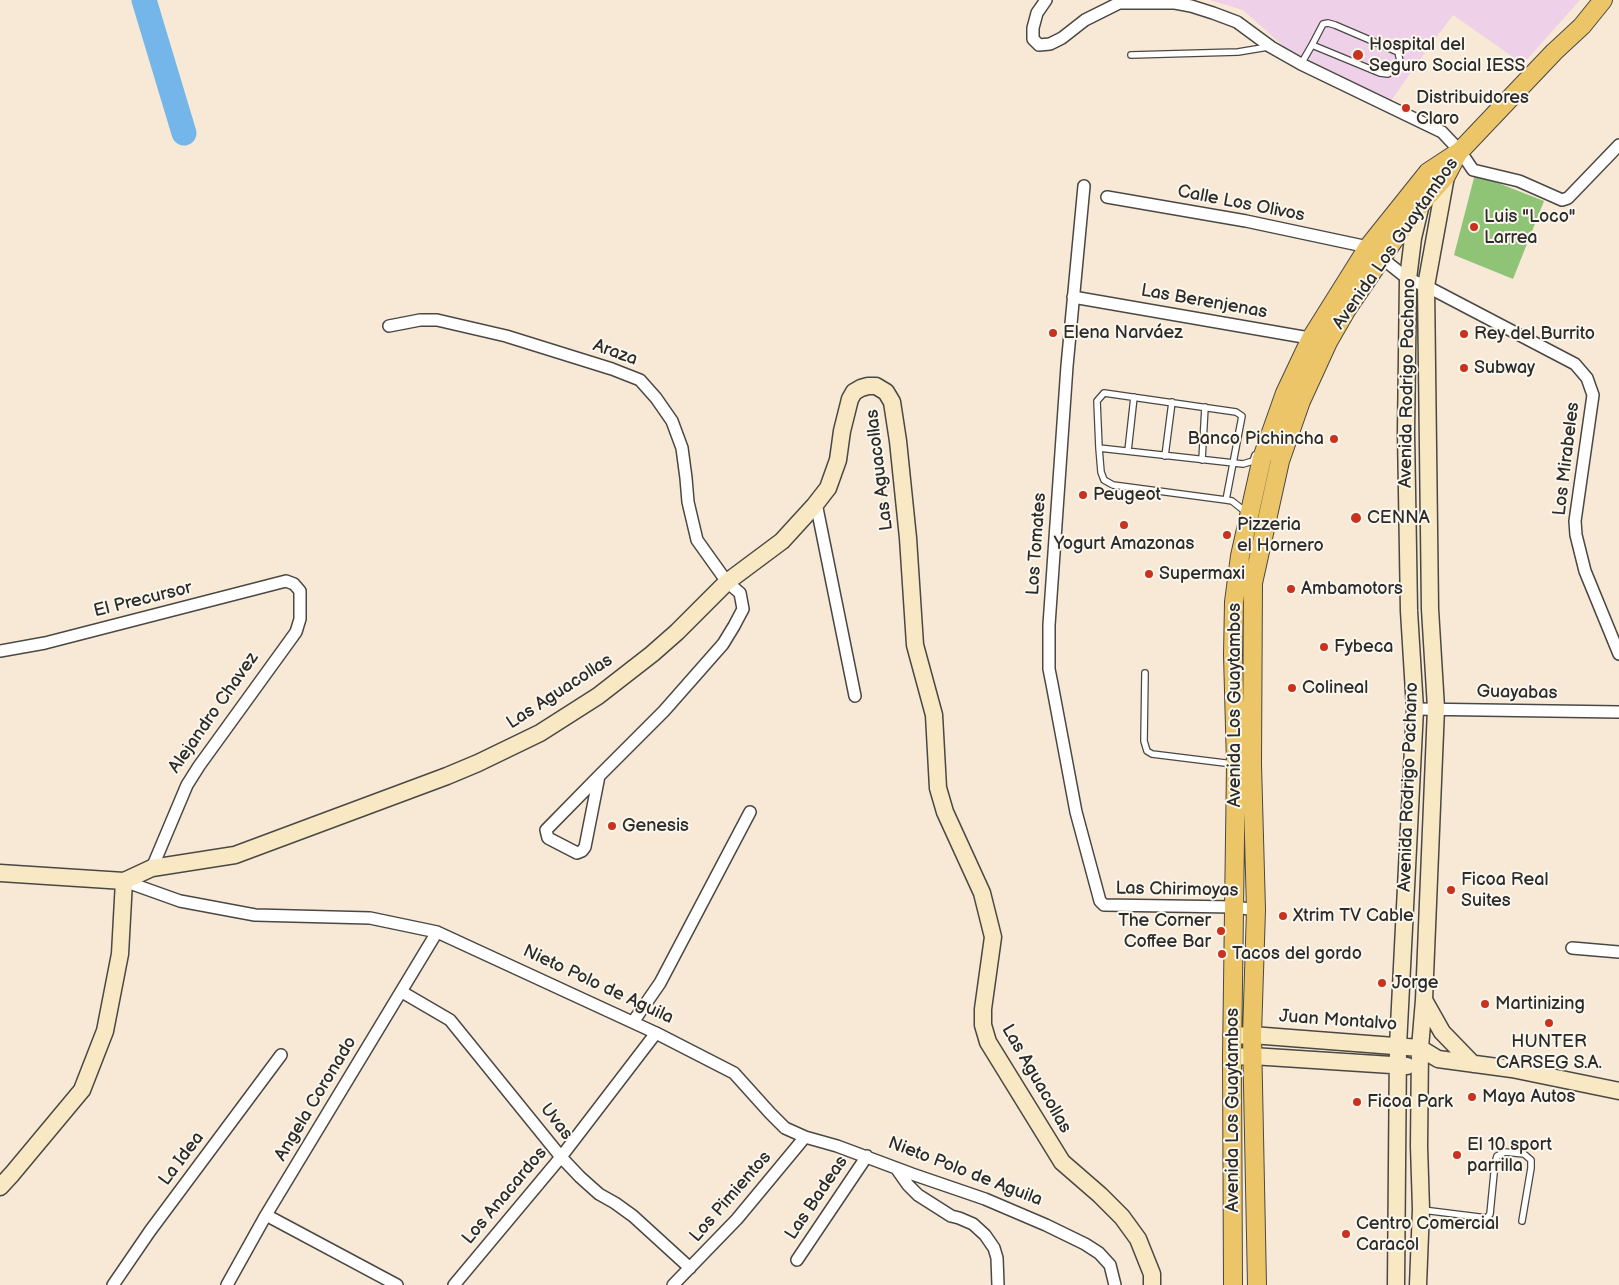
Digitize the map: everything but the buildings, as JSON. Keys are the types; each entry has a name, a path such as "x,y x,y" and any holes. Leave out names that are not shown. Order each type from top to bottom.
{"main road":[{"path":"1460,151 1554,52 1582,26 1602,0"},
{"name":"Avenida Los Guaytambos","path":"1257,1285 1252,1056 1256,910 1233,655 1234,602 1240,556 1260,452 1270,425 1310,338 1368,247 1428,172 1460,151"},
{"name":"Avenida Los Guaytambos","path":"1233,1285 1232,1036 1235,907 1253,583 1280,461 1301,401 1328,342 1382,258 1421,204 1446,176 1460,151"},
{"name":"Avenida Rodrigo Pachano","path":"1396,1285 1398,1046 1415,709 1409,611 1406,432 1408,279 1413,238 1428,172"},
{"name":"Avenida Rodrigo Pachano","path":"1418,1285 1421,1209 1418,1146 1420,1048 1424,1000 1436,708 1430,609 1426,286 1446,176"},
{"name":"Las Aguacollas","path":"124,881 152,868 235,855 447,776 509,748 569,715 652,654 678,632 728,582 782,541 828,488 834,474 850,399 857,390 864,386 872,386 884,390 892,402 898,440 908,538 915,645 934,714 938,788 945,812 982,893 993,937 983,1009 983,1025 988,1042 1062,1162 1122,1217 1138,1238 1152,1274 1152,1285"},
{"path":"1406,432 1427,433"},
{"path":"1260,452 1280,461"},
{"path":"1234,602 1253,599"},
{"path":"1409,611 1430,609"},
{"name":"Nieto Polo de Aguila","path":"0,874 124,881"},
{"path":"0,1187 82,1090 86,1081 105,1032 120,954 124,881"},
{"path":"1424,1000 1442,1032 1474,1064"},
{"name":"Juan Montalvo","path":"1232,1036 1252,1035 1420,1048 1438,1059 1512,1069 1619,1091"},
{"name":"Juan Montalvo","path":"1232,1057 1252,1056 1398,1066 1420,1066 1438,1059"}],"street":[{"path":"1046,0 1037,13 1033,28 1033,39 1039,45 1050,44 1062,38 1085,20 1118,4 1156,1 1175,3 1191,6 1237,22 1301,64 1442,132 1460,151 1473,170 1519,181 1562,200 1568,198 1619,145"},
{"name":"Los Tomates","path":"1084,186 1056,512 1049,625 1049,661 1057,718 1070,783 1100,901"},
{"name":"Calle Los Olivos","path":"1107,197 1246,222 1368,247"},
{"name":"Los Mirabeles","path":"1368,247 1408,279 1426,286 1575,364 1588,378 1593,395 1576,521 1576,535 1585,571 1619,654"},
{"name":"Las Berenjenas","path":"1074,297 1328,342"},
{"name":"Araza","path":"389,326 420,320 437,320 506,336 612,369 640,380 656,398 672,421 682,448 688,502 697,540 728,582 740,593 742,609 723,644 664,711 599,776 546,830 548,838 577,853 582,851 585,847 599,776"},
{"path":"816,503 855,696"},
{"name":"El Precursor","path":"0,651 45,643 286,581 294,584"},
{"name":"Alejandro Chavez","path":"152,868 187,785 204,758 296,632 300,619 300,591 294,584"},
{"name":"Guayabas","path":"1415,709 1619,712"},
{"path":"633,1022 660,983 750,812"},
{"name":"Nieto Polo de Aguila","path":"124,881 180,901 255,915 370,918 437,932 633,1022 734,1073 785,1128 805,1137 867,1156 896,1168 985,1198 1046,1224 1085,1244 1099,1253 1110,1265 1116,1285"},
{"name":"Las Chirimoyas","path":"1100,901 1104,905 1235,907 1256,910"},
{"name":"Angela Coronado","path":"227,1285 266,1215 437,932"},
{"path":"1572,948 1619,952"},
{"name":"Uvas","path":"402,992 450,1020 561,1157 599,1194 633,1216 690,1268"},
{"name":"Los Anacardos","path":"454,1285 561,1157 656,1033"},
{"name":"La Idea","path":"113,1285 150,1231 281,1055"},
{"name":"Los Pimientos","path":"677,1281 737,1219 805,1137"},
{"name":"Las Badeas","path":"797,1260 867,1156"},
{"path":"896,1168 908,1185 918,1194 951,1216 973,1224 985,1235 994,1248 997,1258 998,1285"},
{"path":"266,1215 397,1285"}],"lane":[{"path":"1301,64 1324,24 1328,23 1398,52 1400,61 1388,74 1380,73 1312,45"},
{"path":"1131,55 1238,52 1272,46"},
{"path":"1226,500 1242,416 1236,412 1172,402 1104,393 1100,397 1097,401 1099,448 1101,472 1104,480 1113,485 1232,501 1249,515"},
{"path":"1128,452 1134,397"},
{"path":"1165,456 1172,402"},
{"path":"1202,460 1205,407"},
{"path":"1099,448 1243,464 1252,461 1260,452"},
{"path":"1145,673 1144,740 1147,751 1152,754 1244,764"},
{"path":"1421,1209 1487,1218 1490,1214 1494,1163 1497,1156 1505,1152 1524,1154 1530,1160 1531,1168 1522,1221"}],"shaded area":[{"name":"Hospital del Seguro Social IESS","path":"1210,0 1580,0 1523,64 1453,15 1388,105 1300,61 1243,10"}],"green space":[{"path":"1475,174 1544,201 1513,279 1454,255"}],"waterway":[{"path":"144,0 184,133"}],"place":[{"name":"Hospital del Seguro Social IESS","path":"1358,55"},
{"name":"Distribuidores Claro","path":"1406,108"},
{"name":"Luis \"Loco\" Larrea","path":"1474,227"},
{"name":"Elena Narváez","path":"1053,333"},
{"name":"Rey del Burrito","path":"1464,334"},
{"name":"Subway","path":"1464,368"},
{"name":"Banco Pichincha","path":"1334,439"},
{"name":"Peugeot","path":"1083,495"},
{"name":"CENNA","path":"1356,518"},
{"name":"Yogurt Amazonas","path":"1124,525"},
{"name":"Pizzeria el Hornero","path":"1227,535"},
{"name":"Supermaxi","path":"1149,574"},
{"name":"Ambamotors","path":"1291,589"},
{"name":"Fybeca","path":"1324,647"},
{"name":"Colineal","path":"1292,688"},
{"name":"Genesis","path":"612,826"},
{"name":"Ficoa Real Suites","path":"1451,890"},
{"name":"Xtrim TV Cable","path":"1283,916"},
{"name":"The Corner Coffee Bar","path":"1221,931"},
{"name":"Tacos del gordo","path":"1222,954"},
{"name":"Jorge","path":"1382,983"},
{"name":"Martinizing","path":"1485,1004"},
{"name":"HUNTER CARSEG S.A.","path":"1549,1023"},
{"name":"Maya Autos","path":"1472,1097"},
{"name":"Ficoa Park","path":"1357,1102"},
{"name":"El 10 sport parrilla","path":"1457,1155"},
{"name":"Centro Comercial Caracol","path":"1346,1234"}]}
